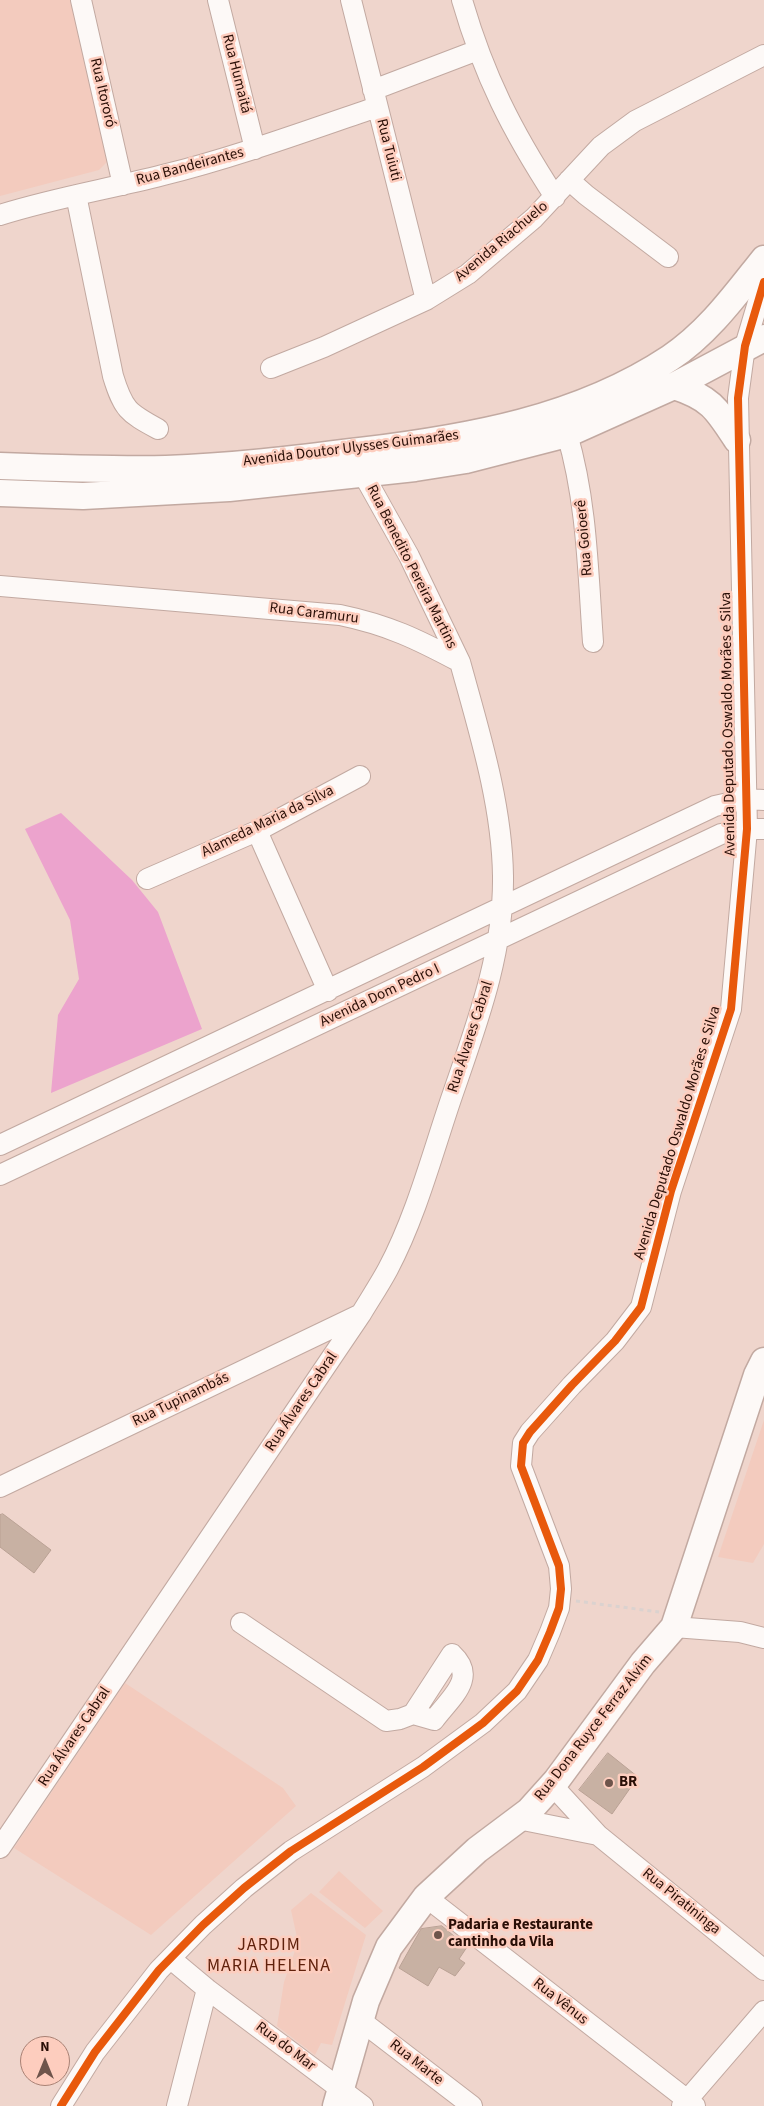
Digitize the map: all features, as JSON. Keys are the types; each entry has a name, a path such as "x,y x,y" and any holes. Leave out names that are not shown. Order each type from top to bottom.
{"main road":[{"name":"Avenida Doutor Ulysses Guimarães","path":"0,466 106,469 178,468 329,455 404,446 500,429 561,412 633,380 670,358 696,338 764,259"},
{"name":"Avenida Doutor Ulysses Guimarães","path":"0,493 83,496 159,493 229,488 362,472 415,468 466,460 567,434 674,386 754,342"},
{"path":"674,386 703,397 712,405 737,440"},
{"name":"Rua Dona Ruyce Ferraz Alvim","path":"338,2097 360,2020 389,1947 426,1897 477,1850 529,1811 552,1785 675,1621 757,1375 764,1361"}],"street":[{"name":"Rua Itororó","path":"80,0 123,185"},
{"name":"Rua Humaitá","path":"218,0 255,149"},
{"name":"Rua Tuiuti","path":"351,0 426,300"},
{"path":"462,0 489,80 517,138 555,197"},
{"name":"Rua Bandeirantes","path":"0,215 35,204 123,185 255,149 375,99 478,50"},
{"name":"Avenida Riachuelo","path":"271,368 324,347 426,300 468,274 534,218 601,146 635,121 764,55"},
{"path":"569,180 668,257"},
{"path":"76,195 113,376 120,398 133,416 158,429"},
{"path":"754,342 764,282"},
{"name":"Avenida Deputado Oswaldo Morães e Silva","path":"61,2106 95,2052 171,1958 244,1888 291,1850 423,1767 483,1723 517,1691 538,1660 559,1608 559,1566 521,1466 523,1443 554,1405 615,1341 640,1307 671,1191 730,1009 755,829 737,440 738,398 754,342"},
{"name":"Rua Goioerê","path":"567,434 582,497 593,642"},
{"name":"Rua Benedito Pereira Martins","path":"362,472 409,556 460,662"},
{"name":"Rua Caramuru","path":"3,584 340,615 386,626 413,637 460,662"},
{"path":"460,662 481,738 496,809 503,874 503,908"},
{"name":"Alameda Maria da Silva","path":"147,879 257,831 360,776"},
{"name":"Avenida Dom Pedro I","path":"0,1145 715,806 755,799"},
{"name":"Avenida Dom Pedro I","path":"0,1175 721,834 755,829"},
{"path":"257,831 328,991"},
{"name":"Rua Álvares Cabral","path":"0,1848 361,1314 388,1268 413,1210 485,1000 499,940 503,908"},
{"name":"Rua Tupinambás","path":"0,1487 361,1314"},
{"path":"675,1621 764,1638"},
{"path":"241,1623 386,1721 400,1719 413,1714"},
{"name":"Rua Piratininga","path":"552,1785 598,1834 764,1970"},
{"name":"Rua Piratininga","path":"518,1819 598,1834"},
{"name":"Rua Vênus","path":"426,1897 688,2104"},
{"name":"Rua do Mar","path":"171,1958 338,2097 363,2106"},
{"path":"177,2106 207,1989"},
{"path":"688,2104 764,2011"},
{"name":"Rua Marte","path":"360,2020 472,2106"}],"path":[{"path":"560,1599 675,1621"}],"shaded area":[{"path":"0,0 70,0 110,152 107,162 99,170 0,196"},
{"path":"61,813 132,880 158,912 202,1029 51,1093 58,1015 79,979 70,920 25,829"},
{"path":"764,1420 764,1544 753,1563 718,1557"},
{"path":"125,1683 283,1788 296,1806 151,1935 14,1848"},
{"path":"339,1871 383,1911 365,1928 319,1892"},
{"path":"311,1893 366,1935 332,2045 321,2043 315,2055 277,2026 284,1982 298,1942 291,1910"}],"building":[{"path":"3,1514 51,1550 34,1573 0,1547 0,1515"},
{"name":"BR","path":"608,1753 638,1777 612,1814 579,1790"},
{"path":"442,1926 467,1947 459,1959 465,1963 455,1976 439,1967 428,1986 399,1968 421,1929"}],"cycle path":[{"path":"61,2106 95,2052 159,1970 203,1925 244,1888 291,1851 423,1767 483,1723 517,1691 538,1660 550,1632 559,1608 561,1589 559,1566 521,1466 523,1443 530,1432 572,1385 615,1341 641,1307 671,1191 731,1009 747,829 738,398 745,346 764,282"}],"place":[{"name":"BR","path":"609,1783"},
{"name":"Padaria e Restaurante cantinho da Vila","path":"438,1935"}],"district":[{"name":"JARDIM MARIA HELENA","path":"269,1956"}]}
